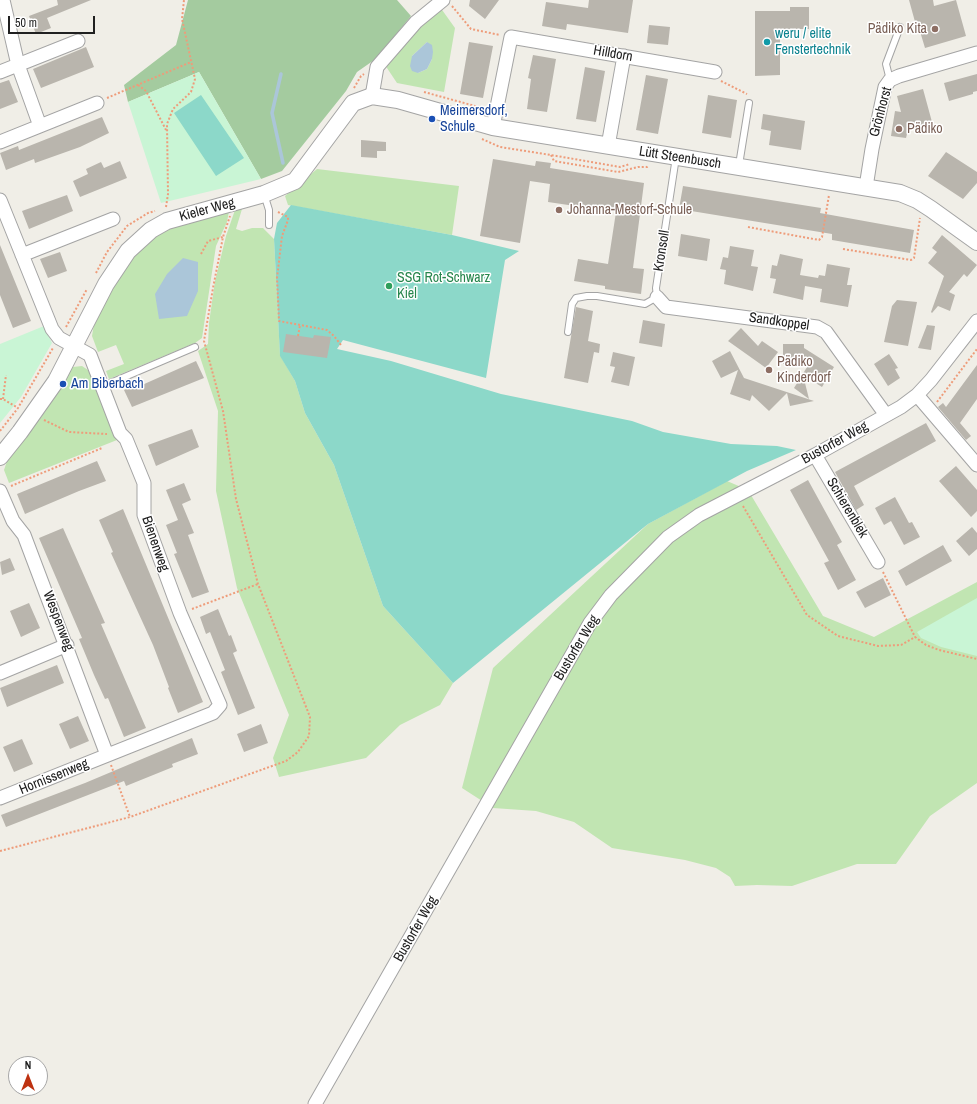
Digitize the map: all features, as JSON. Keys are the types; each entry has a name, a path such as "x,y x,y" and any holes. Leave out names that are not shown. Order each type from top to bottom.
{"street":[{"path":"3,0 18,65 40,126"},
{"path":"372,96 377,67 416,22 443,0"},
{"path":"493,127 511,37"},
{"name":"Hilldorn","path":"511,37 716,72"},
{"path":"0,72 78,41"},
{"name":"Grönhorst","path":"866,187 885,87 890,80 977,53"},
{"path":"608,146 624,56"},
{"name":"Lütt Steenbusch","path":"372,96 398,100 493,127 866,187 900,194 917,200 977,242"},
{"name":"Kieler Weg","path":"0,457 25,411 56,381 106,284 128,251 151,230 168,221 264,194 295,181 353,103 372,96"},
{"path":"0,142 97,103"},
{"path":"0,200 52,328 60,338"},
{"path":"22,255 113,219"},
{"name":"Sandkoppel","path":"657,297 666,306 817,327 826,332 886,414"},
{"name":"Bustorfer Weg","path":"315,1104 590,623 611,595 668,537 699,515 815,455 901,407 917,395 931,380 977,321"},
{"name":"Bienenweg","path":"60,338 90,355 101,387 120,433 126,439 144,483 144,515 180,613 220,705"},
{"path":"917,395 977,465"},
{"name":"Schierenblek","path":"815,455 878,562"},
{"name":"Wespenweg","path":"4,489 13,521 24,535 107,755"},
{"path":"0,673 67,646"},
{"name":"Hornissenweg","path":"0,798 213,713 220,705"}],"lane":[{"path":"890,80 886,64 900,27"},
{"path":"738,167 750,103"},
{"name":"Kronsoll","path":"657,297 656,288 676,157"},
{"path":"264,194 269,210 269,225"},
{"path":"568,332 572,304 576,298 597,296 645,304 657,297"},
{"path":"101,387 195,347"}],"path":[{"path":"166,208 168,177 166,131 173,109 191,92 196,79 182,19 184,0"},
{"path":"448,0 471,29 511,37"},
{"path":"97,103 191,62"},
{"path":"716,72 719,79 725,85 747,94 750,98 750,103"},
{"path":"138,85 146,91 166,131"},
{"path":"551,155 554,161 618,172 638,167 647,167 648,163"},
{"path":"748,227 819,240 822,237 829,194"},
{"path":"0,851 130,817 286,761 298,752 309,736 310,717 258,584 236,499 223,411 204,341 224,237 234,202"},
{"path":"92,279 107,252 127,226 148,213 173,206"},
{"path":"284,214 288,217 288,220 282,236 277,278 279,321 327,330 341,345"},
{"path":"843,249 911,260 914,258 920,216"},
{"path":"201,254 208,240 224,237"},
{"path":"0,431 25,411 60,338 89,285"},
{"path":"298,336 300,325"},
{"path":"930,410 977,349"},
{"path":"6,375 1,399 69,432 90,434 120,433"},
{"path":"4,489 102,448"},
{"path":"736,495 807,615 838,636 878,646 901,644 915,637"},
{"path":"878,562 915,637 926,646 977,659"},
{"path":"180,613 258,584"},
{"path":"107,755 130,817"}],"green space":[{"path":"188,0 397,0 411,16 377,58 357,72 346,91 282,171 261,179 199,72 128,102 124,85 176,45"},
{"path":"440,7 455,28 444,92 397,83 385,65","holes":["427,42 432,59 427,69 418,73 412,56"]},
{"path":"199,72 261,179 161,203 128,102"},
{"path":"317,169 459,186 452,235 288,205 285,196"},
{"path":"242,209 236,229 242,231 252,228 263,228 274,239 280,355 295,381 305,413 334,465 383,606 453,683 440,705 400,725 366,758 279,777 273,758 289,715 237,588 216,491 218,411 198,351 208,344 209,323 215,281 226,236 235,210"},
{"path":"229,211 227,222 216,246 202,338 195,343 109,379 106,371 124,364 116,345 98,352 92,336 95,318 132,254 167,226"},
{"path":"44,326 52,343 21,397 0,423 0,344"},
{"path":"82,366 88,370 96,383 117,440 9,483 4,470 7,461 44,413 73,367"},
{"path":"727,481 748,490 823,616 874,637 977,582 977,783 930,816 896,864 857,864 792,886 735,886 730,877 716,868 685,860 612,848 574,822 536,811 493,808 462,788 493,668 648,524"},
{"path":"977,598 977,656 941,647 921,638 917,632"}],"shaded area":[{"path":"427,42 432,45 433,52 432,59 427,69 418,73 412,71 410,66 412,56"},
{"path":"201,95 244,158 216,176 174,113"},
{"path":"291,205 452,235 519,251 505,260 486,378 343,340 337,349 391,361 501,394 632,421 663,432 731,444 777,446 796,450 747,471 648,524 453,683 383,606 334,465 305,413 295,381 280,356 274,239 277,223"},
{"path":"183,258 198,262 198,291 187,316 159,319 155,294 167,274"}],"building":[{"path":"57,0 91,0 47,18 51,28 36,34 29,16 58,5"},
{"path":"470,0 499,0 485,19 469,6"},
{"path":"589,0 633,0 628,33 567,24 566,30 542,26 546,2 588,8"},
{"path":"909,0 933,0 934,6 956,0 966,36 925,48 919,28 917,29"},
{"path":"790,7 809,7 809,29 780,29 780,75 755,76 755,11 790,11"},
{"path":"649,25 670,27 668,45 647,43"},
{"path":"469,42 493,46 483,98 460,94"},
{"path":"86,47 94,67 41,88 33,69"},
{"path":"533,55 556,59 547,112 527,109 531,79 528,78"},
{"path":"585,67 605,71 596,122 576,119"},
{"path":"977,74 977,91 973,92 973,94 949,101 944,83"},
{"path":"646,75 668,79 658,134 636,130"},
{"path":"9,80 18,102 0,109 0,83"},
{"path":"923,89 932,122 908,130 906,138 891,136 895,111 901,112 897,96"},
{"path":"708,95 737,100 731,138 702,133"},
{"path":"763,114 805,121 801,150 769,145 771,131 761,129"},
{"path":"102,117 109,133 80,147 35,163 34,159 6,170 0,153 18,146 19,150"},
{"path":"361,140 386,142 386,151 377,151 377,158 361,157"},
{"path":"946,152 977,172 977,183 963,199 928,176"},
{"path":"493,159 535,166 536,161 551,163 550,168 644,183 633,268 644,269 641,294 605,289 605,286 574,281 578,259 608,264 616,212 548,202 550,184 530,181 520,243 480,236"},
{"path":"120,161 127,178 80,197 73,181 88,174 86,169 101,162 104,168"},
{"path":"683,186 821,208 820,213 914,230 910,253 832,240 832,234 679,209"},
{"path":"67,195 73,211 29,229 22,211"},
{"path":"681,234 710,239 707,261 678,256"},
{"path":"942,235 977,265 967,277 964,274 949,292 955,295 950,311 938,306 932,313 931,312 944,276 928,263 937,252 932,248"},
{"path":"0,245 31,321 13,328 0,295"},
{"path":"730,246 754,250 751,266 758,267 753,291 724,284 726,270 720,269 723,257 728,258"},
{"path":"60,252 67,271 48,278 40,259"},
{"path":"780,254 803,259 800,275 818,278 819,275 825,276 827,264 850,268 847,285 852,285 848,307 820,302 822,289 805,286 803,300 773,293 776,279 770,278 772,265 777,266"},
{"path":"897,300 917,302 908,346 884,342 892,306"},
{"path":"576,307 593,311 588,341 600,344 599,353 594,352 588,383 564,378"},
{"path":"643,320 665,324 662,347 639,343"},
{"path":"927,325 935,326 931,350 918,348"},
{"path":"741,328 758,346 762,341 778,352 766,368 728,341"},
{"path":"286,334 313,338 314,335 331,337 327,358 283,352"},
{"path":"783,344 804,344 804,348 834,367 822,387 803,375 809,399 794,388 809,364 783,364"},
{"path":"730,351 744,378 814,401 790,406 787,393 769,411 752,395 750,401 730,394 738,370 721,378 712,361"},
{"path":"613,352 635,357 629,386 611,382 615,367 610,366"},
{"path":"889,354 898,368 895,369 900,378 888,386 874,364"},
{"path":"196,361 204,378 132,407 124,390 141,383 142,385"},
{"path":"977,365 977,399 960,423 971,436 966,440 938,407 943,403 946,407"},
{"path":"926,423 936,441 854,486 864,505 856,510 835,472"},
{"path":"192,429 199,447 156,466 148,445"},
{"path":"97,461 106,481 25,514 17,494"},
{"path":"956,466 977,490 977,511 971,517 939,481"},
{"path":"808,480 842,542 837,545 856,580 838,590 824,563 829,561 790,490"},
{"path":"184,483 191,500 182,504 194,533 188,535 209,592 192,598 174,554 177,553 166,525 178,520 166,490"},
{"path":"895,497 909,523 912,522 920,537 904,545 891,521 884,525 875,508"},
{"path":"123,509 203,702 178,713 153,645 111,553 113,552 99,520"},
{"path":"972,527 977,533 977,549 969,556 956,541"},
{"path":"63,528 105,623 101,624 146,728 124,737 108,698 105,699 94,675 79,639 82,638 39,538"},
{"path":"943,545 952,561 906,586 898,571"},
{"path":"10,558 15,570 2,575 0,562"},
{"path":"883,578 891,595 865,608 856,592"},
{"path":"29,603 40,628 21,637 10,611"},
{"path":"218,609 237,651 233,653 255,708 238,715 221,672 225,670 210,632 206,634 200,617"},
{"path":"57,665 64,683 7,707 0,688"},
{"path":"78,716 89,741 70,749 59,724"},
{"path":"261,724 268,743 244,752 237,734"},
{"path":"192,738 198,754 172,764 173,767 126,786 124,781 6,827 1,815 85,783"},
{"path":"22,739 33,764 14,772 3,747"}],"waterway":[{"path":"281,74 272,113 283,163"}],"place":[{"name":"Pädiko Kita","path":"935,29"},
{"name":"weru / elite Fenstertechnik","path":"767,42"},
{"name":"Meimersdorf, Schule","path":"432,119"},
{"name":"Pädiko","path":"899,129"},
{"name":"Johanna-Mestorf-Schule","path":"559,210"},
{"name":"SSG Rot-Schwarz Kiel","path":"389,286"},
{"name":"Pädiko Kinderdorf","path":"769,370"},
{"name":"Am Biberbach","path":"63,384"}]}
